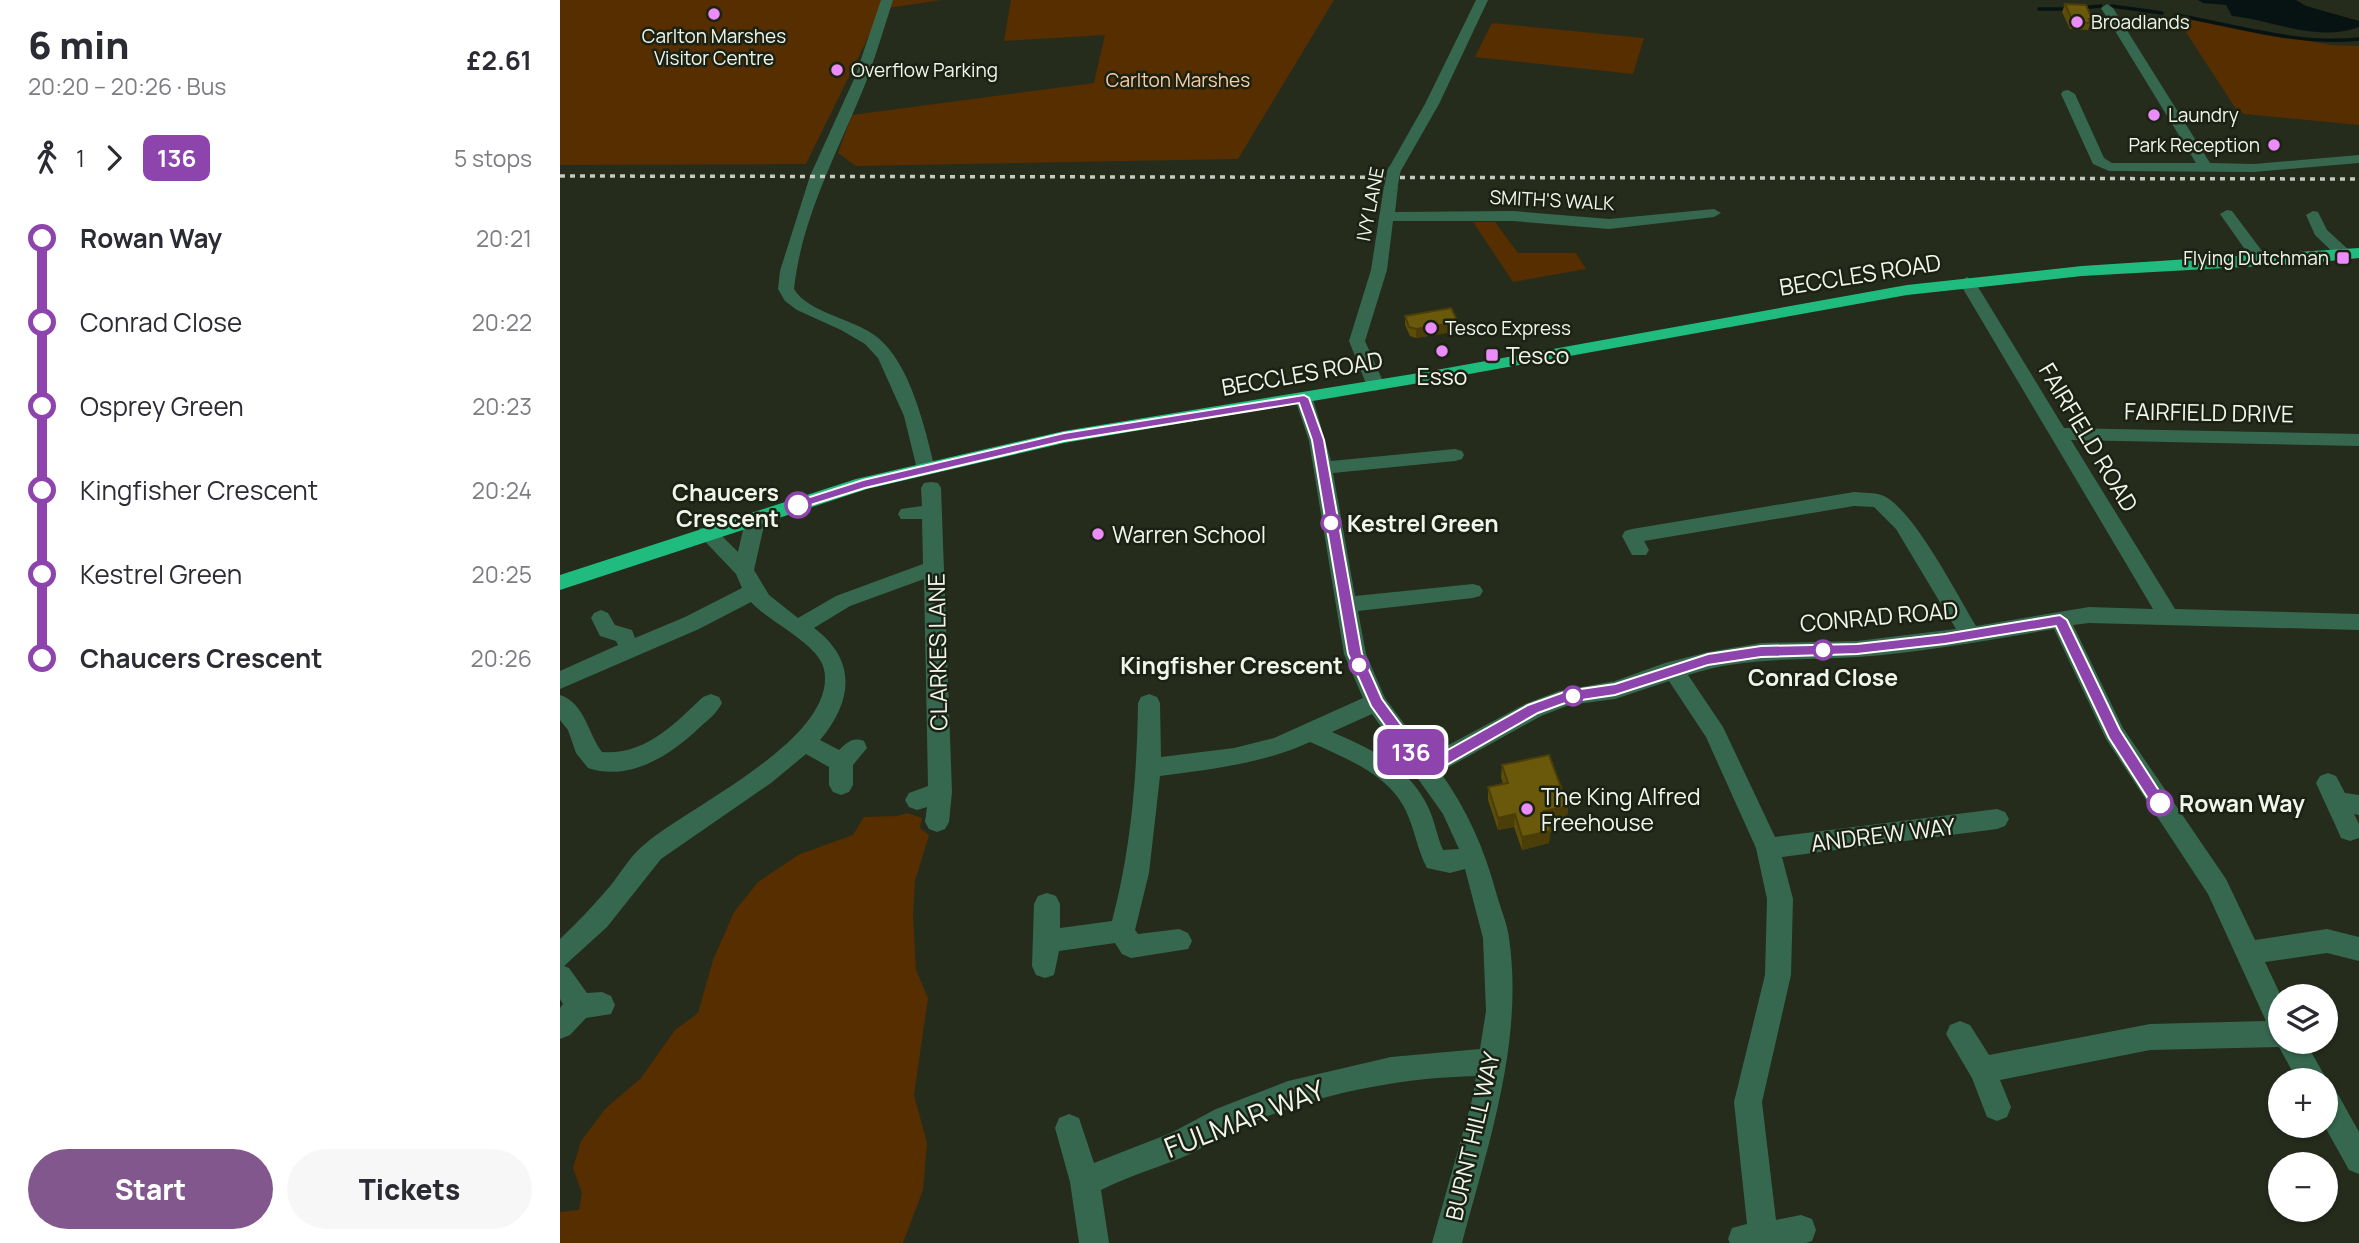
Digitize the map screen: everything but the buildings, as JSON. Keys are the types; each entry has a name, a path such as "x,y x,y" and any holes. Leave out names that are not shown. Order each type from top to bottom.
{"highway":[{"name":"BECCLES ROAD","path":"560,583 863,484 928,479 1064,437 1376,386 1811,306 1967,282 2141,267 2353,255"}],"street":[{"name":"CLARKES LANE","path":"887,0 861,77 817,176 788,271 786,289 791,298 803,307 871,340 886,356 913,416 928,479 932,511 940,792 937,822"},
{"name":"IVY LANE","path":"1376,386 1357,341 1372,300 1392,178 1432,104 1482,0"},
{"path":"2107,8 2206,168"},
{"path":"2068,94 2098,161 2118,169 2254,168 2359,159"},
{"name":"SMITH'S WALK","path":"1387,217 1513,216 1609,224 1714,213"},
{"path":"2227,214 2262,262"},
{"path":"2313,215 2320,232 2353,255"},
{"name":"FAIRFIELD ROAD","path":"1967,282 2168,616"},
{"name":"BURNT HILL WAY","path":"1304,398 1318,440 1355,654 1376,702 1453,807 1474,856 1496,938 1499,1011 1486,1100 1447,1243"},
{"name":"FAIRFIELD DRIVE","path":"2058,434 2359,440"},
{"path":"1321,468 1455,454"},
{"path":"1632,536 1854,499 1879,500 1903,524 1970,634"},
{"path":"908,514 932,511"},
{"path":"744,570 753,530 760,517"},
{"path":"560,956 594,924 650,854 676,833 765,776 804,742 827,711 836,679 832,662 820,644 775,613 754,591 744,570 733,562 707,533"},
{"path":"798,628 843,601 935,567"},
{"path":"1345,605 1473,590"},
{"path":"560,681 692,623 754,591"},
{"name":"CONRAD ROAD","path":"1425,769 1533,709 1567,697 1615,690 1673,669 1708,660 1761,652 1857,649 2089,615 2359,622"},
{"path":"2060,620 2114,733 2208,873 2268,998"},
{"path":"601,629 624,636 630,649"},
{"path":"1673,669 1714,733 1768,848 1780,899 1777,975 1748,1102 1753,1238 1801,1230"},
{"path":"1149,768 1234,757 1278,746 1376,702"},
{"path":"560,704 578,726 584,746 596,761 624,763 643,758 698,727 711,703"},
{"path":"1149,703 1149,768 1137,873 1122,931 1131,946 1179,941"},
{"path":"1311,732 1390,771 1417,808 1428,849 1436,860 1450,862 1474,856"},
{"path":"804,742 849,755 841,785"},
{"path":"917,800 940,792"},
{"path":"2341,797 2350,831"},
{"name":"ANDREW WAY","path":"1768,848 1997,820"},
{"path":"1047,904 1046,953 1122,931"},
{"path":"2247,953 2327,941 2359,949"},
{"path":"560,977 591,1005 560,1026"},
{"path":"1960,1034 1982,1070 1997,1107"},
{"path":"1982,1070 2150,1037 2268,1034"},
{"name":"FULMAR WAY","path":"1085,1182 1119,1165 1175,1145 1227,1119 1301,1090 1439,1063 1492,1062"},
{"path":"2338,1122 2359,1160"},
{"path":"1069,1128 1085,1182 1094,1243"}],"green space":[{"path":"560,0 941,0 882,9 806,164 560,165"},
{"name":"Carlton Marshes","path":"1011,0 1334,0 1238,159 856,166 838,153 852,115 1094,83 1105,35 1004,41"},
{"path":"2176,17 2331,45 2359,46 2359,125 2244,114 2236,109"},
{"path":"1492,23 1644,38 1633,74 1475,57"},
{"path":"1473,222 1495,222 1518,253 1576,253 1586,269 1513,282"},
{"path":"907,813 922,818 920,828 929,835 915,881 913,914 916,970 928,998 914,1095 927,1143 923,1190 903,1243 560,1243 560,1212 579,1210 582,1193 573,1168 581,1141 605,1109 641,1078 675,1030 698,1013 713,960 734,912 758,882 800,854 853,835 864,817"}],"shaded area":[{"path":"2198,0 2296,0 2306,6 2359,21 2359,27 2327,33 2311,32 2232,16 2226,5"}],"waterway":[{"path":"2080,8 2101,6"},
{"path":"2112,6 2162,13"},
{"path":"2039,9 2070,9"},
{"path":"2176,15 2291,37 2314,40 2359,39"}],"railway":[{"path":"560,176 2359,179"}],"bus line":[{"name":"136","path":"798,505 863,484 1064,437 1304,398 1318,440 1355,654 1376,702 1425,769 1533,709 1567,697 1615,690 1673,669 1708,660 1761,652 1857,649 1945,639 2060,620 2114,733 2160,803"}],"place":[{"name":"Carlton Marshes Visitor Centre","path":"714,14"},
{"name":"Broadlands","path":"2077,22"},
{"name":"Overflow Parking","path":"837,70"},
{"name":"Laundry","path":"2154,115"},
{"name":"Park Reception","path":"2274,145"},
{"name":"Flying Dutchman","path":"2343,258"},
{"name":"Tesco Express","path":"1431,328"},
{"name":"Esso","path":"1442,351"},
{"name":"Tesco","path":"1492,355"},
{"name":"Chaucers Crescent","path":"798,505"},
{"name":"Kestrel Green","path":"1331,523"},
{"name":"Warren School","path":"1098,534"},
{"name":"Conrad Close","path":"1823,650"},
{"name":"Kingfisher Crescent","path":"1359,665"},
{"name":"Rowan Way","path":"2160,803"},
{"name":"The King Alfred Freehouse","path":"1527,809"}]}
